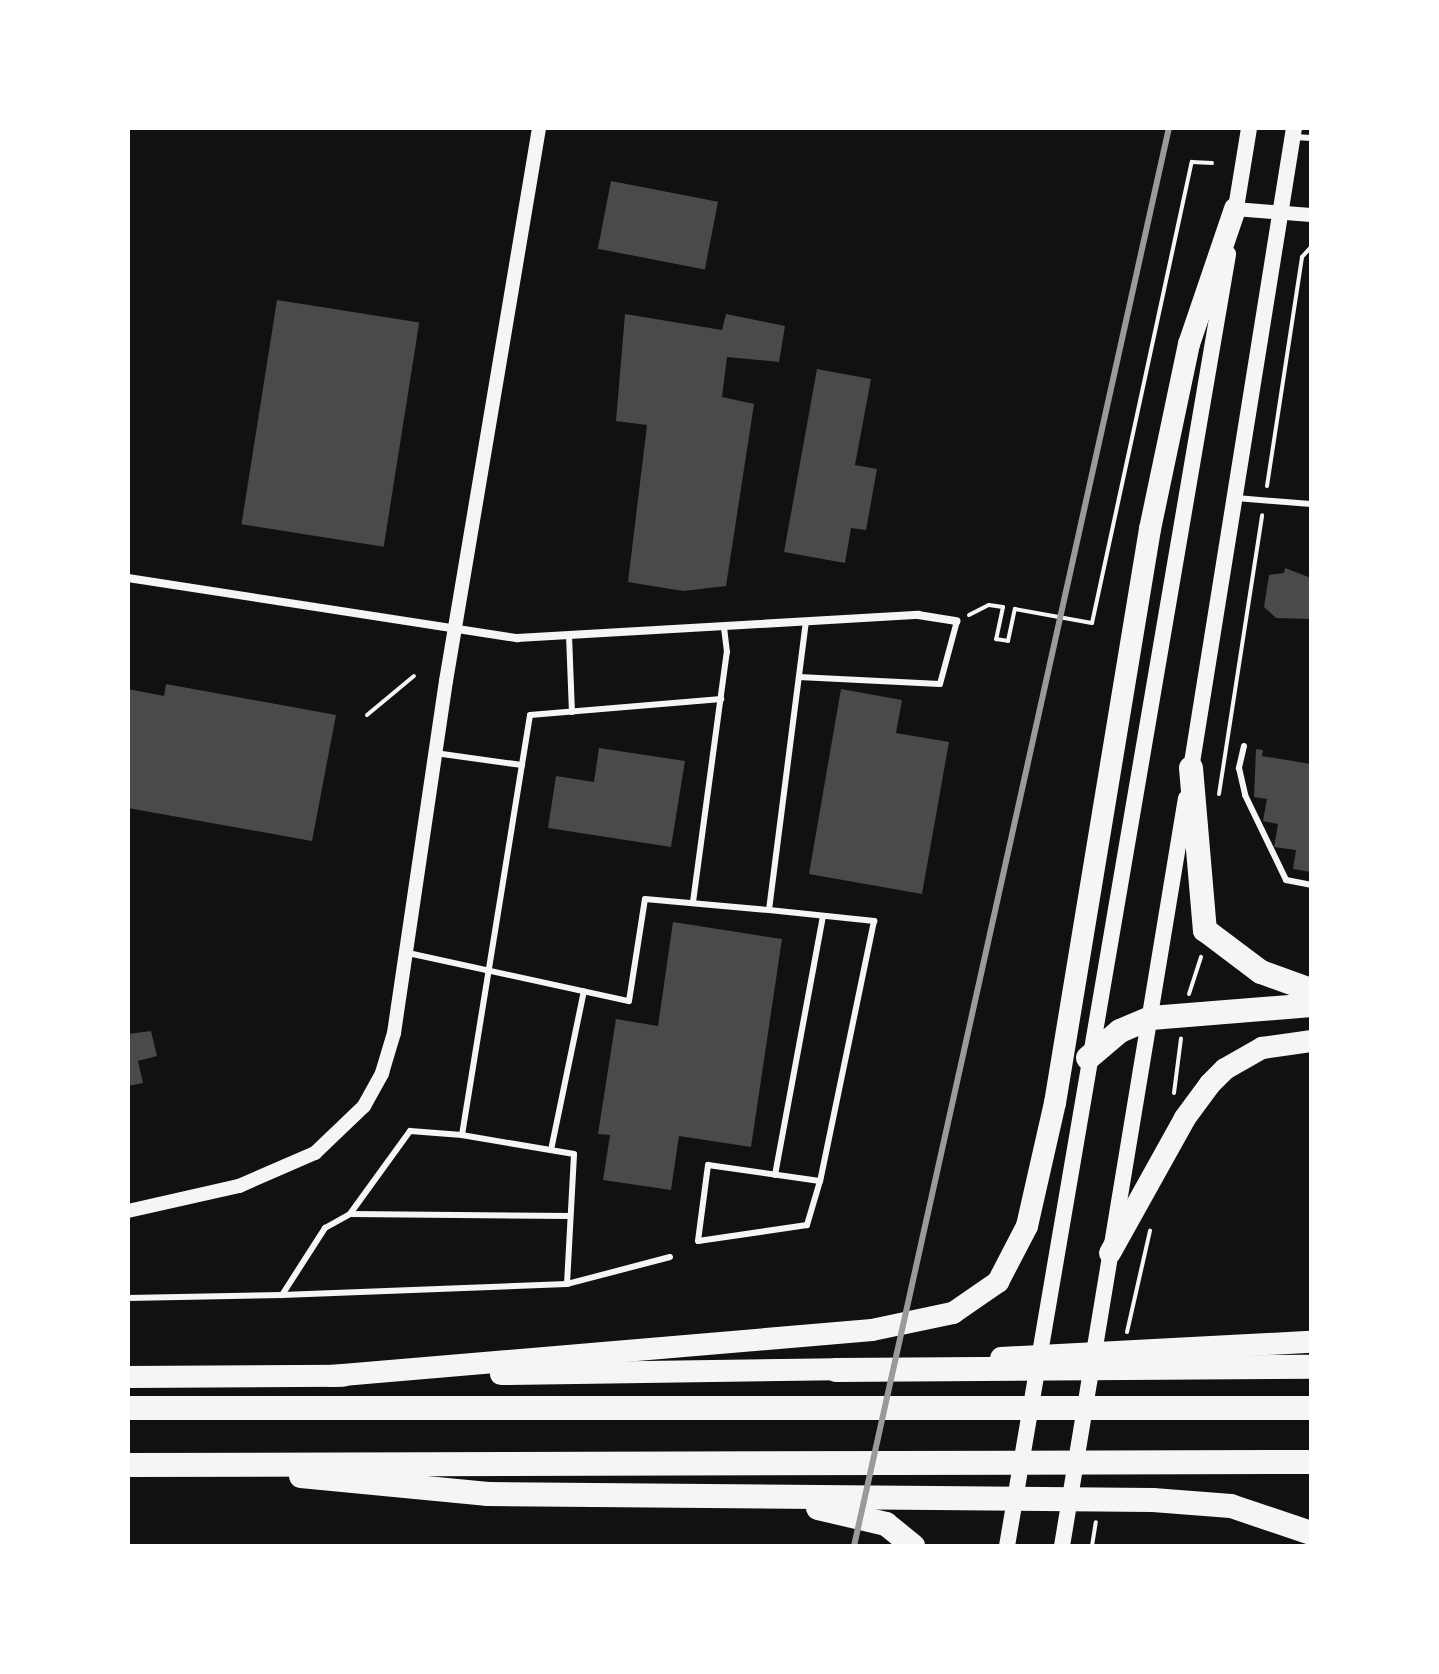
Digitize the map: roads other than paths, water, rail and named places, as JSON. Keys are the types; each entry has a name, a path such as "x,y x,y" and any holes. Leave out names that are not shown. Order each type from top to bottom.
{"highway":[{"path":"331,1376 872,1330 953,1313 998,1282 1027,1226 1052,1119 1150,529 1189,344 1235,209"},
{"path":"1191,768 1205,930 1261,972 1311,990"},
{"path":"1088,1058 1120,1031 1151,1018 1311,1005"},
{"path":"1110,1253 1185,1118 1217,1077 1262,1048 1311,1041"},
{"path":"836,1370 1311,1342"},
{"path":"128,1377 1311,1367"},
{"path":"128,1408 1311,1408"},
{"path":"128,1465 1311,1462"},
{"path":"183,1465 488,1494 1182,1502 1269,1515 1311,1533"},
{"path":"740,1497 886,1524 913,1546"}],"main road":[{"path":"1007,1546 1249,128"},
{"path":"1062,1546 1294,132"}],"street":[{"path":"128,1211 239,1186 315,1153 342,1131 382,1073 394,1033 455,628 539,128"},
{"path":"1235,209 1311,215"},
{"path":"128,578 517,638 918,615 957,621"}],"lane":[{"path":"1294,132 1311,138"},
{"path":"1236,498 1311,504"},
{"path":"769,910 806,621"},
{"path":"799,677 940,684 957,621"},
{"path":"693,902 727,652 724,626"},
{"path":"569,635 572,712"},
{"path":"462,1135 530,715 721,699"},
{"path":"1244,746 1239,768 1245,795 1286,880 1311,885"},
{"path":"435,753 522,765"},
{"path":"405,952 629,1001 645,899 874,921 820,1181 807,1225 698,1241 708,1165 820,1181"},
{"path":"775,1175 823,916"},
{"path":"551,1150 584,991"},
{"path":"282,1295 325,1228 350,1214 410,1131 462,1135 574,1154 567,1284"},
{"path":"350,1214 570,1216"},
{"path":"128,1298 567,1284 670,1257"}],"railway":[{"path":"854,1546 1169,128"}]}
